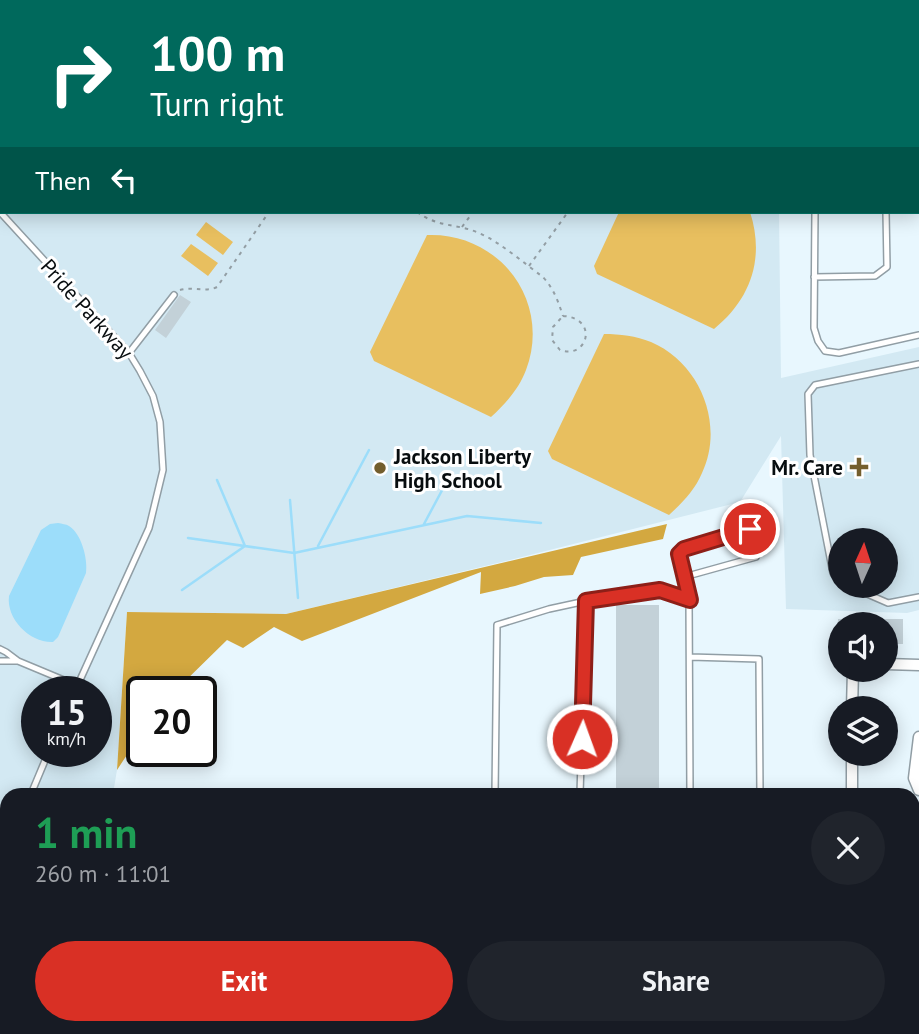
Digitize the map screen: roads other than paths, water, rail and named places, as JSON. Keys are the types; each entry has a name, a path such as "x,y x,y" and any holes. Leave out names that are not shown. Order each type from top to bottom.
{"street":[{"path":"898,665 919,666"},
{"path":"918,788 914,778 919,737"},
{"path":"852,766 852,788"}],"lane":[{"name":"Pride Parkway","path":"2,214 129,353 153,396 160,422 163,470 149,528 83,676"},
{"path":"815,214 814,327 818,341 825,351 839,353 919,335"},
{"path":"814,277 875,276 887,267 886,214"},
{"path":"129,353 174,295"},
{"path":"828,547 810,455 807,394 815,385 919,364"},
{"path":"684,577 756,557 760,550 755,535 750,529 684,549 679,554 684,577 690,600 690,788"},
{"path":"495,788 497,625 586,601 660,590 690,600"},
{"path":"877,598 888,603 919,597"},
{"path":"580,788 586,601"},
{"path":"0,649 50,676"},
{"path":"690,657 759,659 760,788"},
{"path":"0,661 18,661"},
{"path":"34,788 42,767"}],"water":[{"path":"50,524 69,526 77,535 85,555 86,573 58,637 53,642 36,638 21,628 11,613 9,596 41,530"}],"waterway":[{"path":"318,546 369,450"},
{"path":"182,590 245,546 217,480"},
{"path":"424,524 447,481"},
{"path":"290,500 298,598"},
{"path":"188,538 294,553 467,516 541,523"}],"place":[{"name":"Mr. Care","path":"859,467"},
{"name":"Jackson Liberty High School","path":"380,468"}]}
